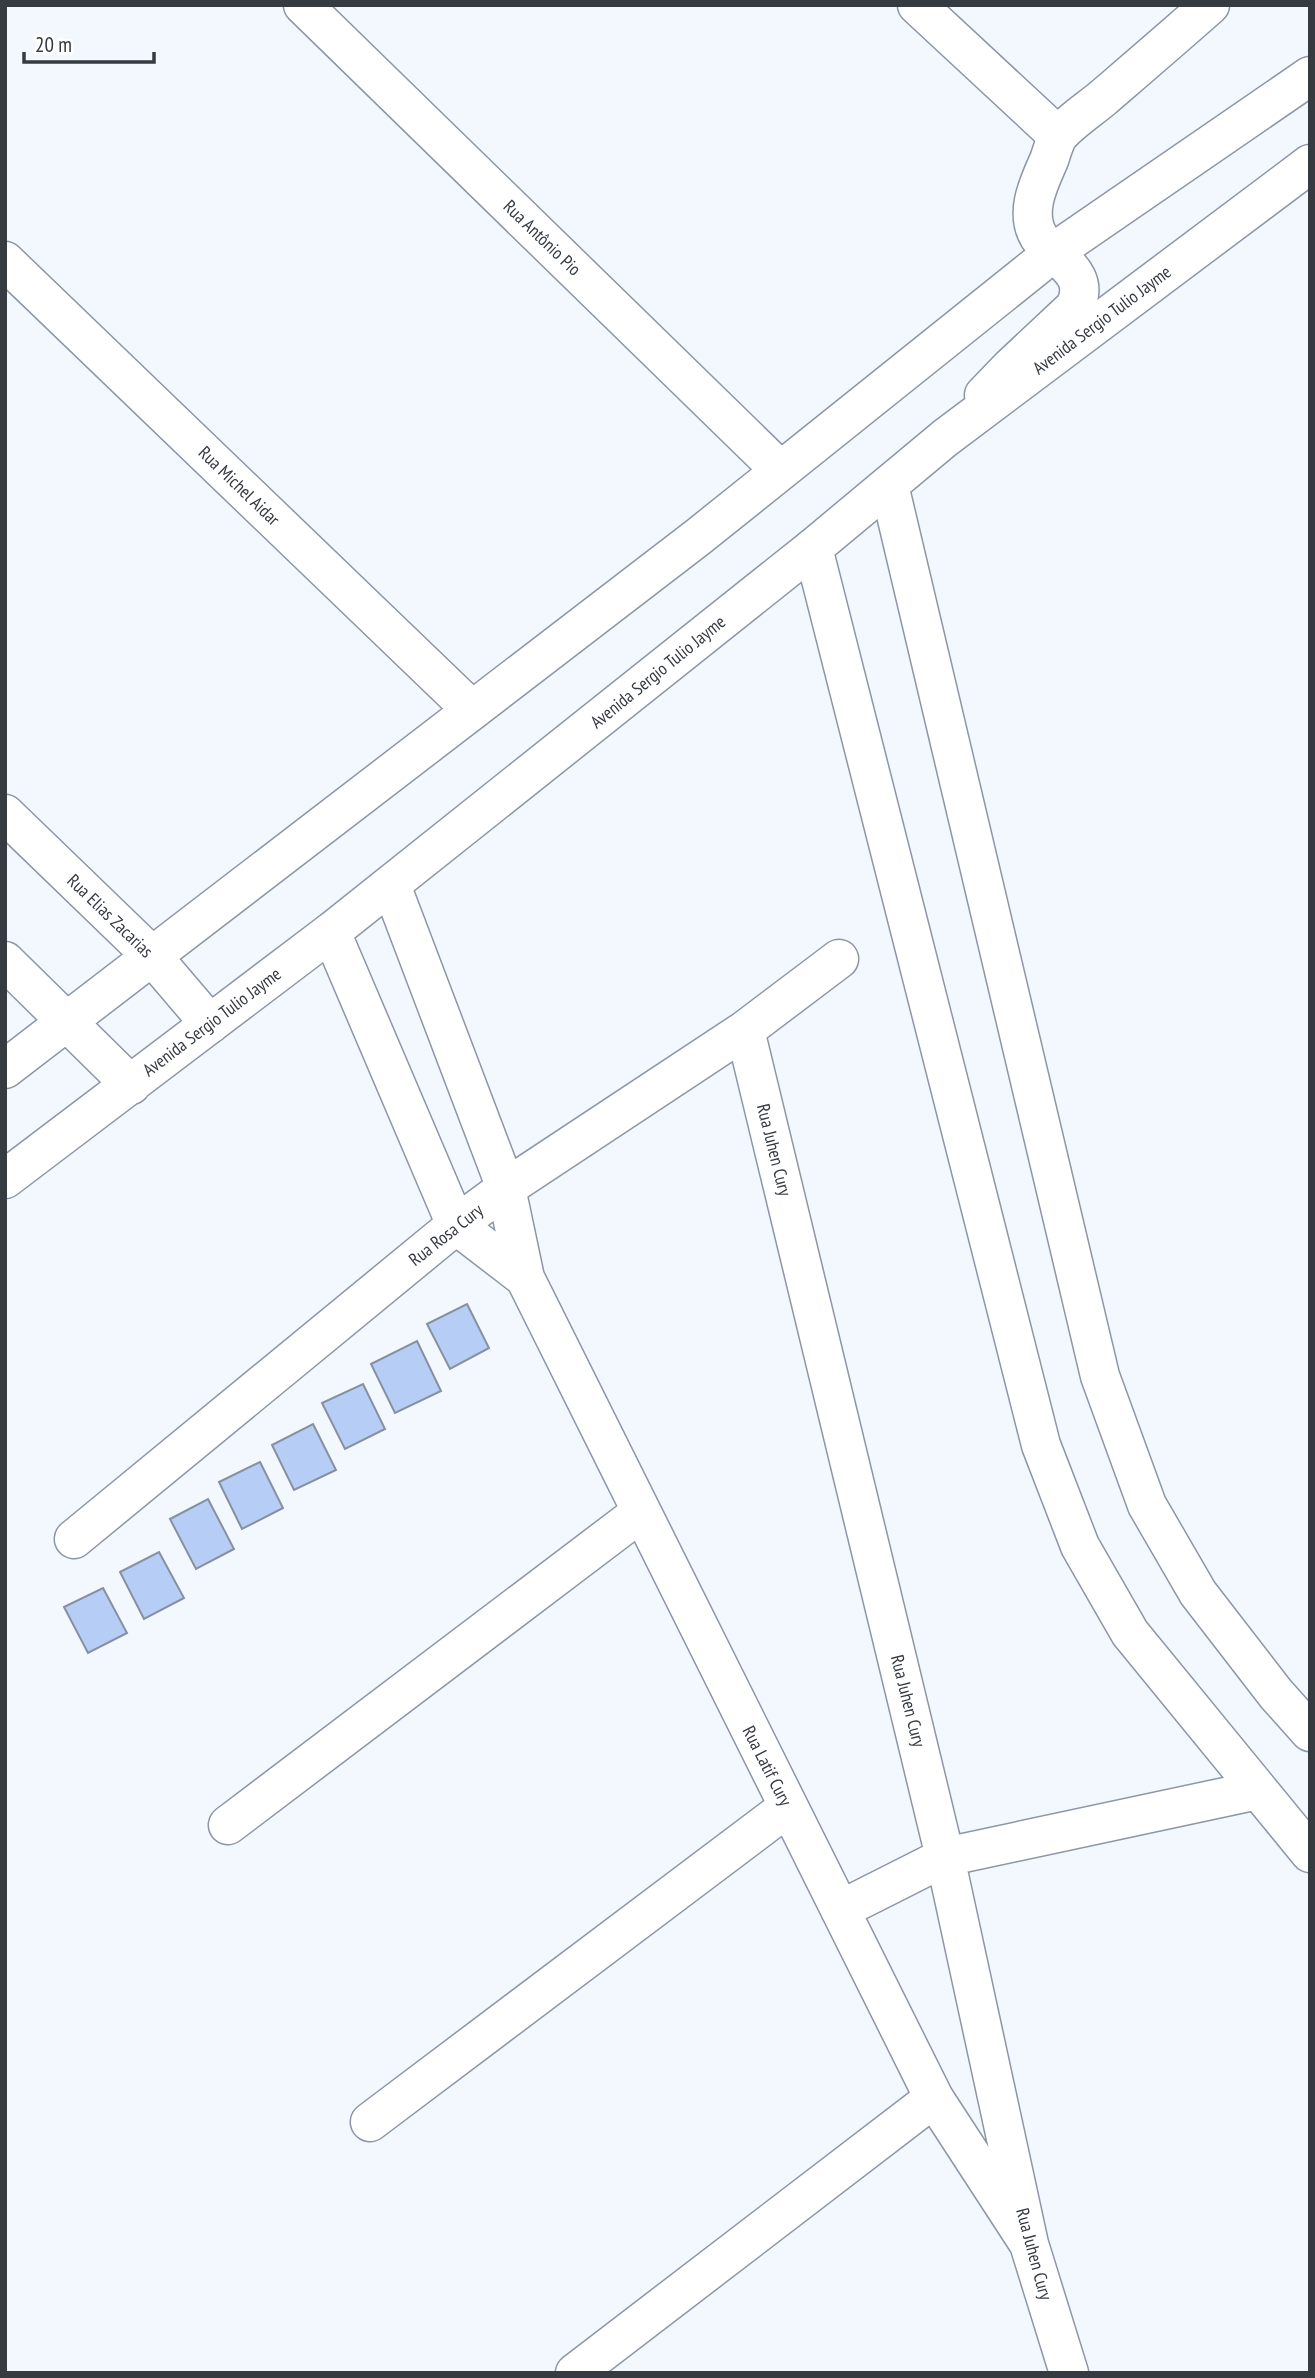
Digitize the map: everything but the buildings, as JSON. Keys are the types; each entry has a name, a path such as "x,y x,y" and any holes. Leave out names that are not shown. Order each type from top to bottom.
{"street":[{"name":"Rua Antônio Pio","path":"303,5 780,470"},
{"path":"917,5 1058,136"},
{"path":"945,438 1011,367 1075,307 1079,298 1074,273 1037,233 1032,212 1035,193 1058,136 1210,5"},
{"path":"5,1069 698,537 1055,252 1310,76"},
{"name":"Avenida Sergio Tulio Jayme","path":"5,1179 391,885 813,548 945,438 1310,164"},
{"name":"Rua Michel Aidar","path":"5,261 472,710"},
{"path":"889,485 1101,1376 1147,1505 1198,1592 1276,1694 1310,1732"},
{"path":"813,548 1041,1445 1080,1546 1130,1633 1310,1853"},
{"name":"Rua Elias Zacarias","path":"5,814 152,956 210,1024"},
{"name":"Rua Latif Cury","path":"391,885 506,1188 525,1278 934,2098 1029,2244"},
{"path":"331,932 456,1224"},
{"name":"Rua Rosa Cury","path":"74,1539 456,1224 745,1030 839,958"},
{"path":"5,961 131,1085"},
{"name":"Rua Juhen Cury","path":"745,1030 945,1857 1029,2244 1069,2373"},
{"name":"Rua Latif Cury","path":"456,1224 525,1278"},
{"path":"228,1825 640,1513"},
{"path":"840,1910 945,1857 1258,1790"},
{"path":"370,2122 788,1807"},
{"path":"575,2373 934,2098"}]}
